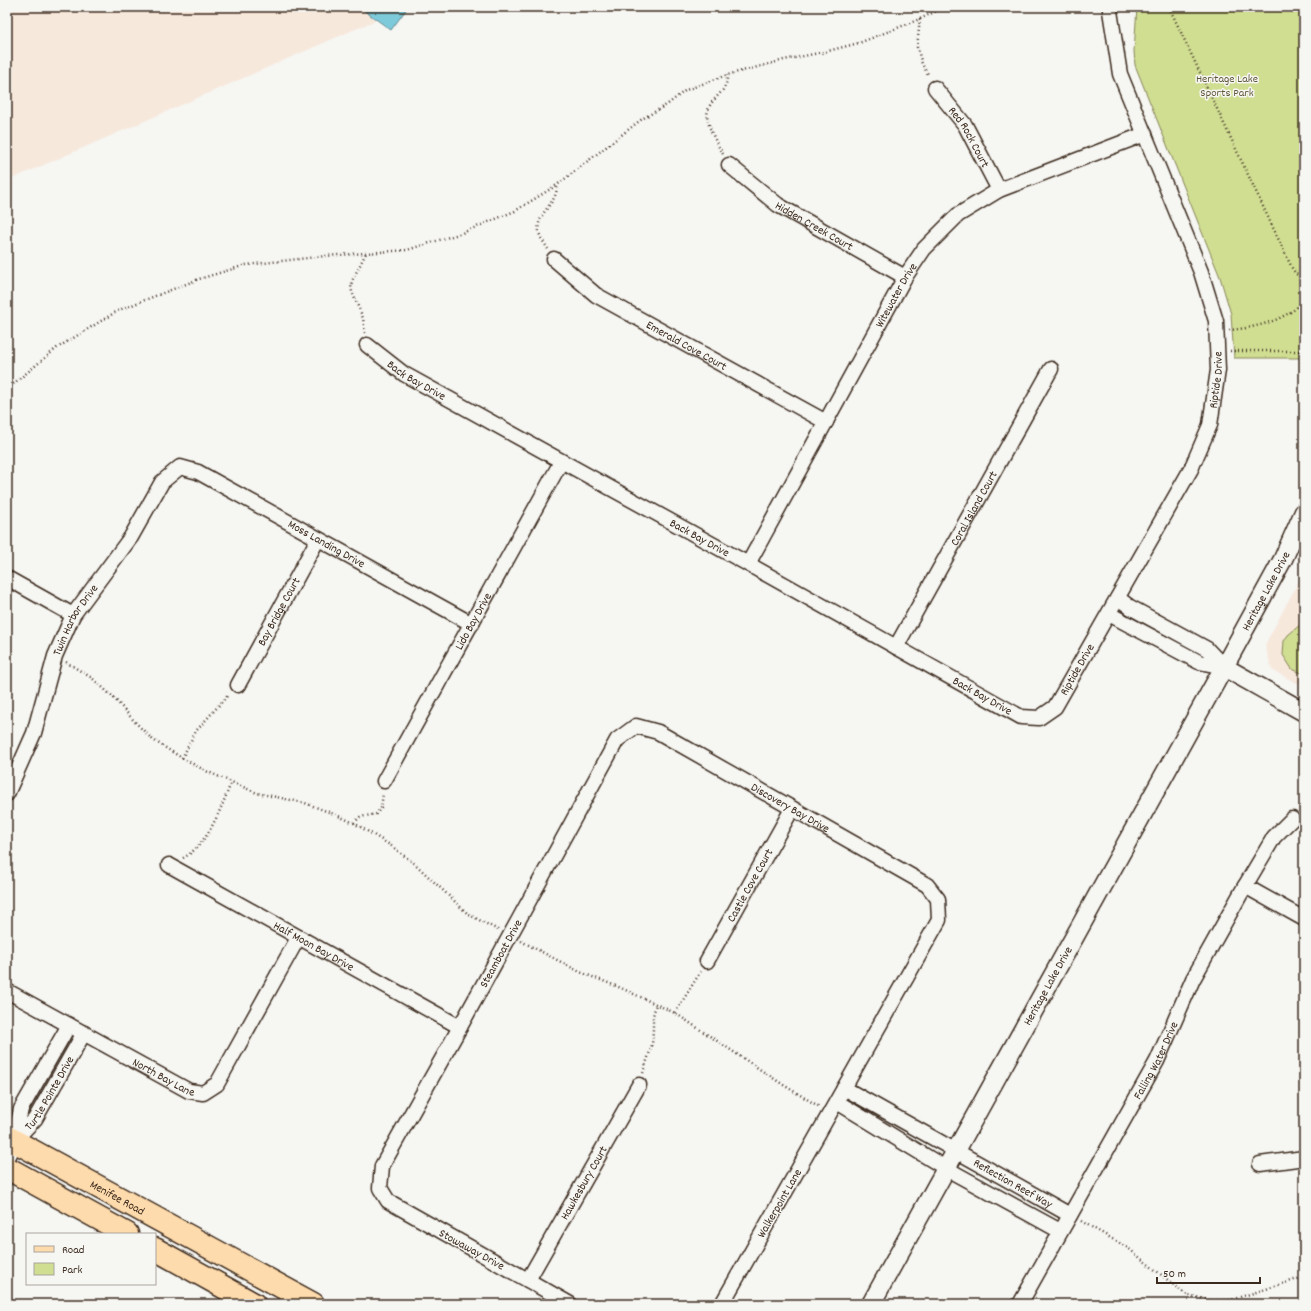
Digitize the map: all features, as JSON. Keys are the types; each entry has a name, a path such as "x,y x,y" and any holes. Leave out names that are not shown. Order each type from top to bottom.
{"main road":[{"name":"Menifee Road","path":"9,1144 313,1304"},
{"path":"7,1168 125,1233"},
{"path":"156,1250 254,1304"}],"street":[{"name":"Riptide Drive","path":"1038,718 1055,707 1191,469 1210,425 1218,370 1216,322 1202,272 1120,74 1110,11"},
{"name":"Red Rock Court","path":"935,88 965,125 999,190"},
{"name":"Witewater Drive","path":"748,564 906,277 924,249 958,215 999,190 1145,134"},
{"name":"Hidden Creek Court","path":"729,165 778,205 906,277"},
{"name":"Emerald Cove Court","path":"554,259 596,295 826,422"},
{"name":"Back Bay Drive","path":"367,345 404,374 562,462 1021,717 1038,718"},
{"name":"Coral Island Court","path":"896,647 1051,369"},
{"name":"Lido Bay Drive","path":"384,781 562,462"},
{"name":"Moss Landing Drive","path":"180,467 198,472 472,624"},
{"name":"Twin Harbor Drive","path":"8,791 34,733 55,656 74,615 132,537 162,482 180,467"},
{"name":"Heritage Lake Drive","path":"871,1304 1224,667 1283,559 1304,512"},
{"name":"Bay Bridge Court","path":"238,685 318,539"},
{"path":"7,578 74,615"},
{"path":"1118,598 1207,649 1224,667 1304,712"},
{"path":"1109,614 1199,662 1224,667"},
{"name":"Discovery Bay Drive","path":"636,726 658,732 792,810 927,885 938,899"},
{"name":"Steamboat Drive","path":"380,1188 382,1166 617,740 636,726"},
{"name":"Castle Cove Court","path":"707,961 792,810"},
{"name":"Falling Water Drive","path":"1020,1304 1157,1061 1193,979 1245,886 1274,837 1292,819"},
{"name":"Half Moon Bay Drive","path":"168,865 460,1027"},
{"path":"1245,886 1304,919"},
{"name":"Walkerpoint Lane","path":"722,1304 939,920 938,899"},
{"name":"North Bay Lane","path":"7,990 189,1091 203,1093 217,1084 298,938"},
{"name":"Turtle Pointe Drive","path":"9,1144 21,1109 69,1025"},
{"name":"Turtle Pointe Drive","path":"9,1144 35,1119 84,1033"},
{"name":"Hawkesbury Court","path":"528,1280 639,1085"},
{"path":"844,1088 956,1152"},
{"path":"833,1108 947,1169"},
{"name":"Reflection Reef Way","path":"956,1152 1070,1215"},
{"path":"1260,1164 1304,1158"},
{"name":"Reflection Reef Way","path":"947,1169 1060,1231"},
{"name":"Stowaway Drive","path":"380,1188 388,1201 570,1304"}],"path":[{"path":"7,389 57,348 119,310 199,279 246,265 407,250 462,232 515,211 557,185 642,119 668,104 686,90 728,75 784,60 852,45 920,20 945,7"},
{"path":"1169,7 1292,268 1296,274 1304,278"},
{"path":"920,20 917,47 922,64 935,88"},
{"path":"728,75 728,83 708,110 707,119 716,142 729,165"},
{"path":"554,259 539,234 538,229 542,215 555,198 557,185"},
{"path":"366,253 352,279 351,285 352,292 362,318 367,345"},
{"path":"1216,331 1248,329 1266,324 1285,316 1304,301"},
{"path":"1217,351 1304,351"},
{"path":"55,656 92,678 112,696 153,740 182,758 231,783 257,793 305,802 354,823 415,864 468,914 580,972 621,988 675,1013 785,1086 833,1108"},
{"path":"182,758 196,731 238,685"},
{"path":"354,823 360,817 376,814 381,808 384,781"},
{"path":"168,865 191,853 210,829 220,810 231,783"},
{"path":"675,1013 707,961"},
{"path":"639,1085 652,1045 653,1016 656,1004"},
{"path":"1070,1215 1128,1248 1185,1294 1212,1303 1231,1300 1304,1277"}],"shaded area":[{"path":"7,7 406,7 7,181"},
{"path":"1304,571 1304,687 1272,670 1265,645"}],"green space":[{"name":"Heritage Lake Sports Park","path":"1137,7 1304,7 1304,358 1234,358 1231,314 1220,277 1135,65 1134,51"},
{"path":"1300,625 1304,625 1304,674 1292,669 1283,655 1284,641 1288,635"}],"water":[{"path":"359,7 408,7 391,30"}]}
